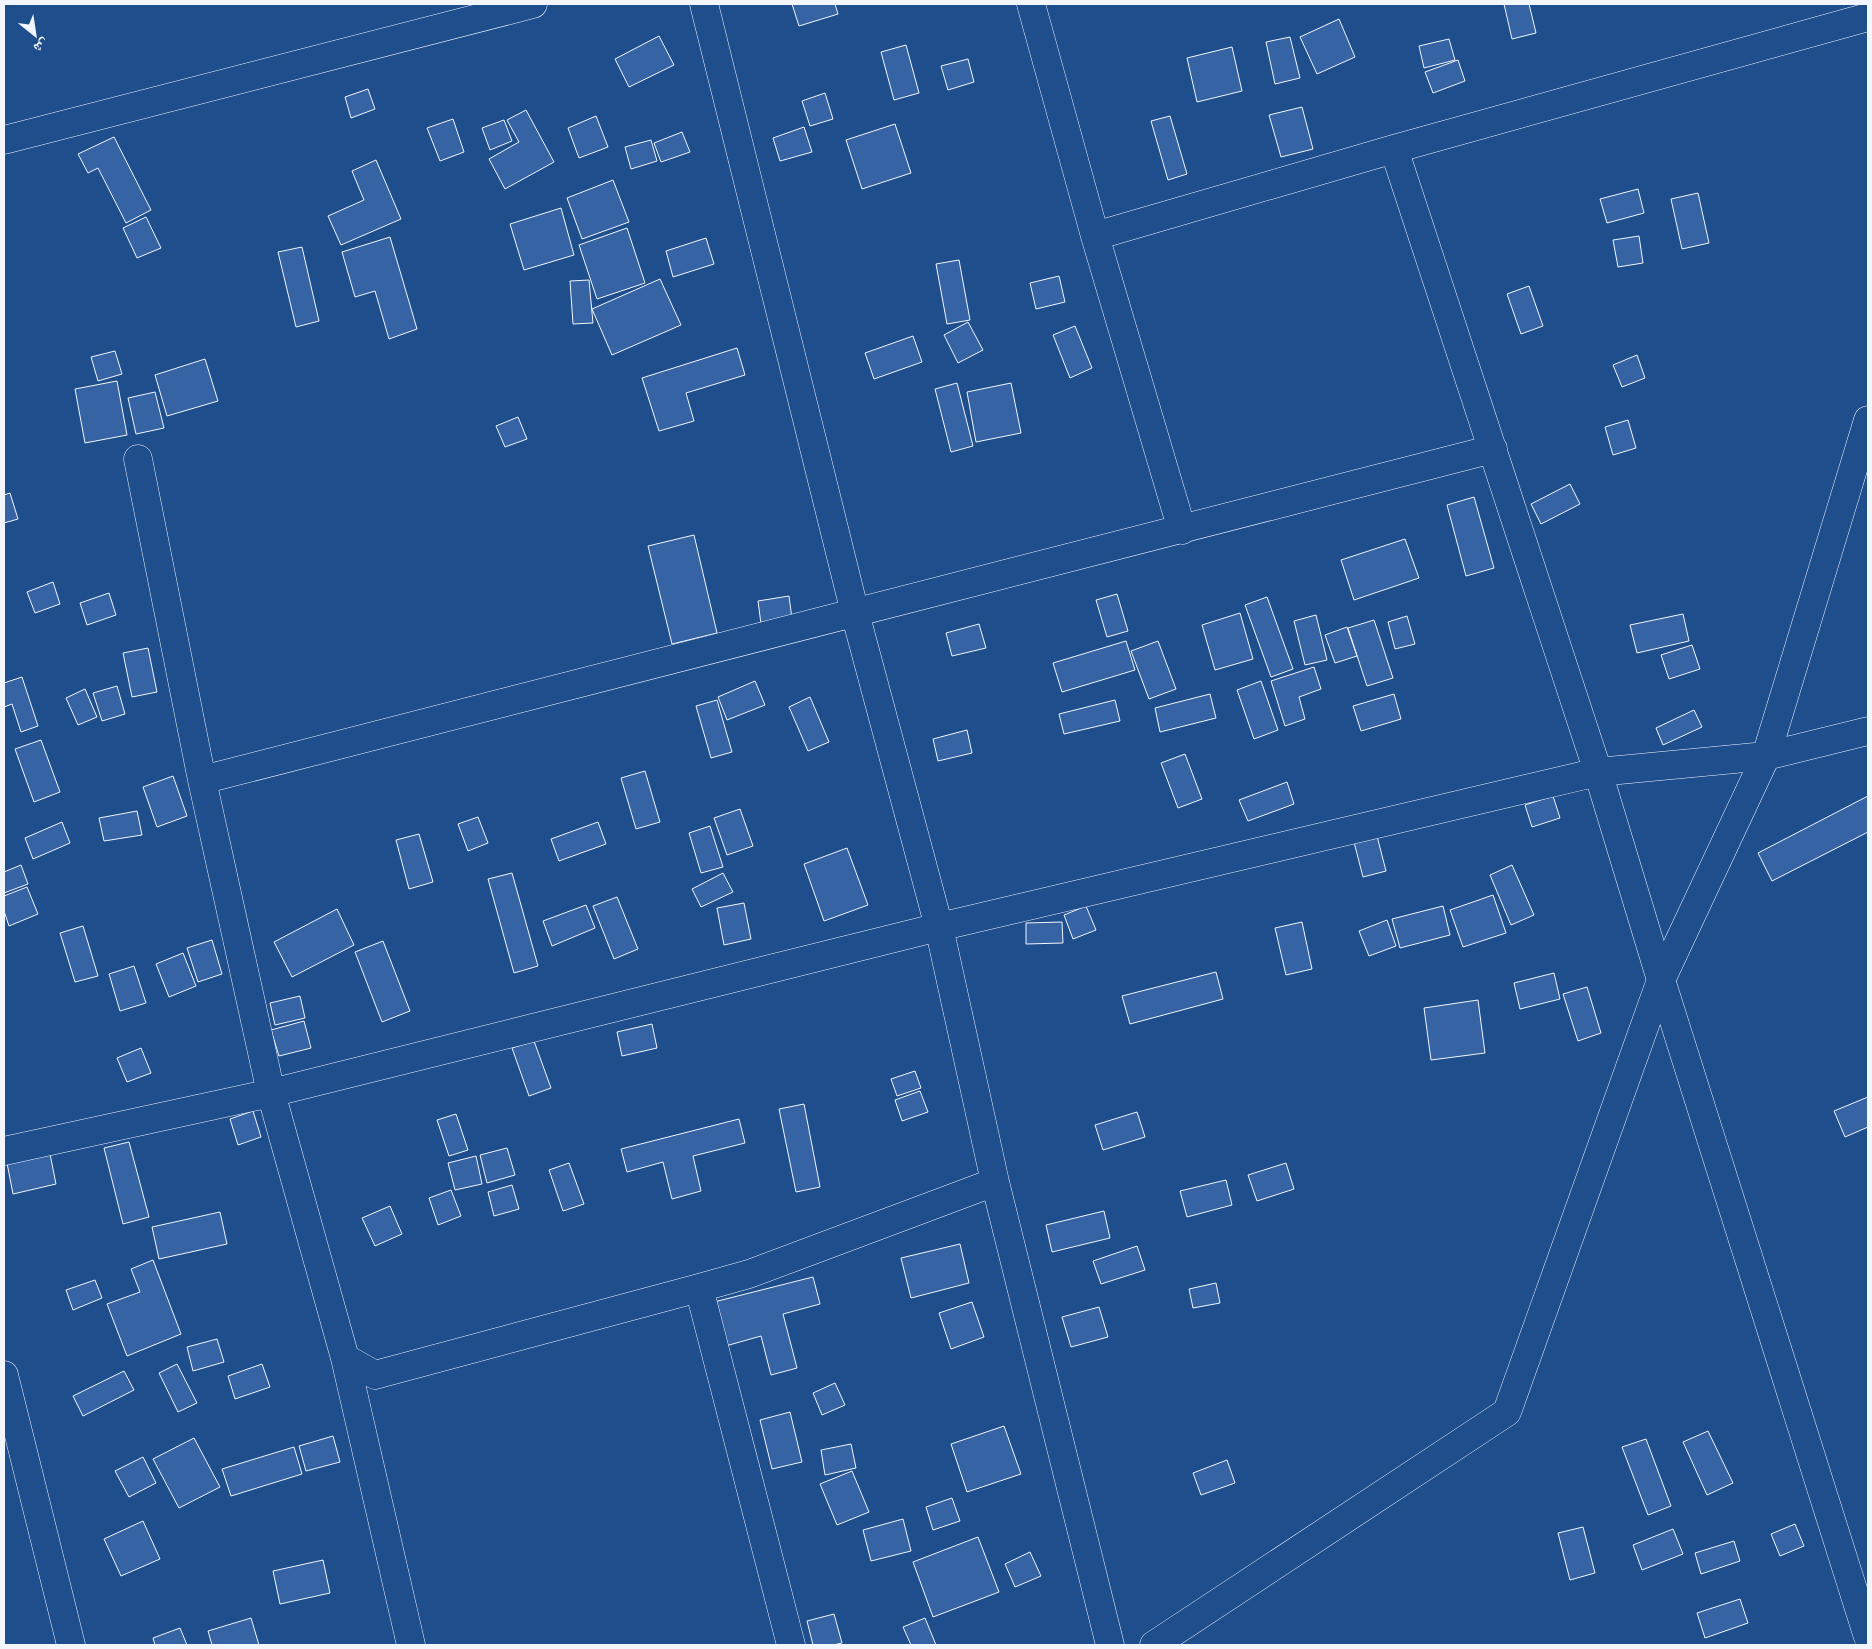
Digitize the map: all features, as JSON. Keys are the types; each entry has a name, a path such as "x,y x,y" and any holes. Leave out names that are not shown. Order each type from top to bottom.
{"street":[{"path":"4,140 533,4"},
{"path":"704,4 855,613 939,927 996,1182 1110,1645"},
{"path":"1031,4 1095,236 1182,530"},
{"path":"1095,236 1394,149 1868,17"},
{"path":"1394,149 1598,772 1661,980 1868,1637"},
{"path":"1154,1645 1506,1412 1661,980 1766,756 1868,420"},
{"path":"202,780 1493,450"},
{"path":"138,459 202,780 271,1093 345,1358 411,1645"},
{"path":"4,1151 271,1093 939,927 1598,772 1766,756 1868,731"},
{"path":"345,1358 376,1375 699,1288 749,1274 996,1182"},
{"path":"699,1288 792,1645"},
{"path":"4,1375 71,1645"}],"building":[{"path":"792,4 835,4 838,14 799,26"},
{"path":"1504,4 1529,4 1536,33 1512,39"},
{"path":"1339,19 1355,57 1317,74 1300,37"},
{"path":"659,36 674,65 629,87 615,59"},
{"path":"1290,37 1300,78 1275,84 1266,42"},
{"path":"1449,39 1455,60 1424,68 1419,46"},
{"path":"906,45 919,93 894,100 881,52"},
{"path":"1232,47 1242,91 1197,102 1187,58"},
{"path":"968,59 974,82 948,90 941,66"},
{"path":"1458,60 1465,81 1433,93 1425,72"},
{"path":"368,89 375,109 351,118 345,97"},
{"path":"825,93 833,119 810,126 802,101"},
{"path":"1302,107 1313,149 1281,157 1269,115"},
{"path":"526,110 554,162 505,189 489,159 519,142 507,120"},
{"path":"596,116 608,147 579,158 568,128"},
{"path":"1170,116 1187,174 1168,180 1151,121"},
{"path":"453,119 464,152 440,161 427,128"},
{"path":"504,120 512,141 490,150 482,128"},
{"path":"895,124 911,173 862,189 846,140"},
{"path":"804,127 812,152 780,161 773,138"},
{"path":"682,132 690,152 661,162 654,143"},
{"path":"114,137 151,210 126,223 98,168 88,173 78,154"},
{"path":"651,140 657,161 631,169 625,147"},
{"path":"376,160 401,219 341,245 328,216 364,200 352,171"},
{"path":"613,180 629,222 582,239 567,198"},
{"path":"1638,189 1644,213 1607,223 1600,199"},
{"path":"1698,193 1709,243 1682,249 1671,199"},
{"path":"561,208 574,255 524,270 510,224"},
{"path":"146,217 161,248 137,258 123,228"},
{"path":"627,228 645,283 597,299 579,245"},
{"path":"1639,236 1643,263 1618,267 1613,240"},
{"path":"390,237 417,329 389,339 375,291 355,297 342,252"},
{"path":"706,238 714,264 673,277 666,251"},
{"path":"302,247 319,321 296,327 278,252"},
{"path":"959,260 970,320 947,324 936,264"},
{"path":"1059,276 1065,302 1036,309 1030,283"},
{"path":"660,279 681,325 612,355 592,309"},
{"path":"589,280 593,323 573,324 570,281"},
{"path":"1529,286 1543,326 1521,334 1507,294"},
{"path":"968,322 983,350 958,363 944,335"},
{"path":"1075,326 1092,368 1070,378 1053,335"},
{"path":"913,336 922,362 874,379 865,353"},
{"path":"737,348 745,375 686,393 694,421 659,431 642,378"},
{"path":"115,351 122,374 98,381 91,357"},
{"path":"1637,355 1645,378 1622,387 1613,365"},
{"path":"205,359 218,401 167,416 155,375"},
{"path":"117,381 127,435 85,443 75,389"},
{"path":"957,383 973,446 951,452 935,389"},
{"path":"1011,383 1021,433 976,442 967,392"},
{"path":"155,392 164,428 136,434 128,398"},
{"path":"518,417 527,439 505,447 496,426"},
{"path":"1628,420 1636,448 1613,455 1605,427"},
{"path":"1570,484 1580,504 1541,524 1531,504"},
{"path":"10,493 18,519 4,523 4,495"},
{"path":"1474,497 1494,568 1466,576 1447,505"},
{"path":"694,535 717,633 672,644 648,546"},
{"path":"1405,539 1419,578 1354,600 1341,560"},
{"path":"53,582 60,604 35,613 27,592"},
{"path":"109,593 116,615 87,625 80,603"},
{"path":"1117,594 1128,631 1107,637 1096,600"},
{"path":"789,596 792,619 761,624 758,601"},
{"path":"1267,597 1293,669 1271,677 1245,605"},
{"path":"1240,613 1253,659 1215,670 1202,625"},
{"path":"1683,614 1689,641 1637,653 1630,625"},
{"path":"1316,615 1327,660 1305,665 1294,621"},
{"path":"1407,616 1415,644 1395,649 1388,622"},
{"path":"1374,620 1393,678 1367,686 1348,628"},
{"path":"979,624 986,648 952,656 946,633"},
{"path":"1347,627 1357,656 1335,663 1325,635"},
{"path":"1126,641 1135,670 1062,692 1053,663"},
{"path":"1158,641 1176,689 1149,699 1131,651"},
{"path":"1692,645 1700,669 1669,679 1661,655"},
{"path":"148,648 157,692 132,697 123,653"},
{"path":"1314,667 1321,689 1299,697 1305,719 1285,726 1271,681"},
{"path":"22,677 38,726 21,732 12,704 4,707 4,683"},
{"path":"755,681 765,705 727,720 718,697"},
{"path":"1261,681 1278,730 1254,739 1237,690"},
{"path":"117,686 125,714 102,721 93,693"},
{"path":"85,689 97,717 78,725 66,698"},
{"path":"1210,694 1216,718 1160,732 1155,708"},
{"path":"1394,694 1401,719 1361,731 1353,706"},
{"path":"810,697 829,742 808,751 789,707"},
{"path":"717,700 732,752 711,758 696,706"},
{"path":"1115,700 1120,721 1064,734 1059,714"},
{"path":"1694,710 1702,727 1663,745 1656,728"},
{"path":"967,730 972,753 938,761 933,739"},
{"path":"41,740 60,792 34,802 15,749"},
{"path":"1185,754 1202,799 1178,808 1161,763"},
{"path":"645,771 660,822 636,829 621,778"},
{"path":"173,776 187,816 157,827 143,787"},
{"path":"1287,782 1294,804 1248,821 1239,800"},
{"path":"1553,796 1560,818 1532,827 1525,805"},
{"path":"1868,796 1868,832 1772,881 1758,853"},
{"path":"740,809 753,846 727,855 714,818"},
{"path":"137,811 142,835 104,841 99,818"},
{"path":"478,817 488,843 468,851 458,824"},
{"path":"62,822 70,843 33,859 25,838"},
{"path":"598,822 606,844 559,861 551,839"},
{"path":"710,826 723,867 701,873 689,833"},
{"path":"419,834 433,882 409,889 396,840"},
{"path":"1377,836 1386,871 1363,877 1354,842"},
{"path":"847,848 868,905 824,921 804,864"},
{"path":"21,865 28,884 4,893 4,872"},
{"path":"1512,865 1534,915 1511,925 1490,875"},
{"path":"512,873 538,966 514,973 488,879"},
{"path":"723,873 733,892 701,907 692,889"},
{"path":"27,887 38,914 9,926 4,911 4,896"},
{"path":"1493,895 1506,933 1463,947 1450,910"},
{"path":"617,897 638,949 614,959 593,906"},
{"path":"744,903 751,939 724,945 717,908"},
{"path":"586,905 595,928 552,946 543,921"},
{"path":"1086,906 1096,930 1073,939 1064,915"},
{"path":"1443,906 1450,935 1400,948 1392,919"},
{"path":"337,909 354,945 292,977 274,942"},
{"path":"1387,920 1396,946 1369,956 1359,931"},
{"path":"1062,922 1063,943 1026,944 1026,923"},
{"path":"1302,922 1312,969 1286,975 1275,928"},
{"path":"83,926 98,976 75,982 60,933"},
{"path":"212,940 222,974 198,982 187,948"},
{"path":"383,941 410,1011 382,1022 355,952"},
{"path":"183,953 196,986 169,997 156,964"},
{"path":"134,966 146,1003 120,1011 109,974"},
{"path":"1216,972 1223,999 1130,1024 1122,996"},
{"path":"1554,973 1560,999 1520,1009 1514,983"},
{"path":"1587,987 1601,1033 1578,1041 1563,994"},
{"path":"300,996 305,1018 275,1025 270,1003"},
{"path":"1478,1000 1485,1053 1431,1060 1424,1008"},
{"path":"304,1021 311,1048 279,1056 271,1030"},
{"path":"652,1024 657,1048 622,1056 617,1032"},
{"path":"534,1041 551,1088 529,1096 512,1048"},
{"path":"141,1048 151,1073 127,1082 117,1058"},
{"path":"915,1071 921,1088 897,1096 891,1079"},
{"path":"920,1091 928,1112 902,1121 895,1100"},
{"path":"1868,1097 1868,1127 1845,1137 1834,1111"},
{"path":"804,1104 820,1187 796,1192 779,1109"},
{"path":"253,1111 261,1137 238,1145 230,1119"},
{"path":"1137,1112 1145,1137 1103,1150 1095,1125"},
{"path":"456,1114 468,1150 449,1156 437,1120"},
{"path":"739,1119 745,1143 693,1156 701,1191 672,1199 663,1162 627,1172 621,1149"},
{"path":"129,1142 149,1217 123,1224 104,1148"},
{"path":"507,1148 515,1175 487,1183 480,1155"},
{"path":"50,1154 56,1184 13,1194 7,1163"},
{"path":"476,1156 482,1184 455,1190 448,1163"},
{"path":"569,1163 584,1204 563,1211 549,1170"},
{"path":"1286,1163 1294,1189 1257,1201 1248,1175"},
{"path":"1226,1180 1232,1205 1187,1217 1180,1191"},
{"path":"512,1185 519,1209 494,1216 488,1192"},
{"path":"451,1190 461,1216 438,1225 429,1198"},
{"path":"390,1206 402,1234 375,1246 362,1218"},
{"path":"1104,1211 1110,1238 1052,1252 1046,1225"},
{"path":"220,1212 227,1244 159,1259 152,1227"},
{"path":"960,1244 969,1283 911,1298 901,1258"},
{"path":"1137,1246 1145,1270 1101,1284 1093,1261"},
{"path":"153,1260 181,1334 127,1356 107,1304 140,1292 131,1269"},
{"path":"813,1277 820,1304 783,1314 797,1368 771,1375 761,1336 722,1347 710,1303"},
{"path":"95,1280 102,1298 73,1310 66,1290"},
{"path":"1216,1283 1220,1303 1193,1308 1189,1289"},
{"path":"972,1302 984,1337 951,1349 939,1313"},
{"path":"1099,1307 1108,1337 1071,1347 1062,1317"},
{"path":"217,1339 224,1362 193,1371 187,1347"},
{"path":"177,1364 197,1403 178,1412 159,1373"},
{"path":"262,1364 270,1387 235,1399 228,1376"},
{"path":"124,1371 134,1390 83,1416 73,1396"},
{"path":"835,1383 845,1405 822,1415 813,1393"},
{"path":"790,1412 802,1462 772,1469 760,1420"},
{"path":"1004,1426 1021,1474 967,1492 951,1444"},
{"path":"1708,1431 1733,1483 1707,1495 1683,1442"},
{"path":"333,1436 340,1462 306,1471 299,1446"},
{"path":"194,1438 220,1487 179,1508 153,1459"},
{"path":"1646,1439 1671,1506 1648,1515 1622,1447"},
{"path":"851,1444 856,1468 825,1475 821,1450"},
{"path":"294,1447 302,1474 231,1496 222,1469"},
{"path":"143,1457 156,1483 129,1497 115,1471"},
{"path":"1227,1460 1235,1483 1201,1495 1193,1473"},
{"path":"852,1471 869,1512 837,1525 820,1484"},
{"path":"952,1498 960,1521 933,1530 926,1507"},
{"path":"903,1519 911,1551 871,1561 863,1530"},
{"path":"143,1521 160,1559 121,1576 104,1539"},
{"path":"1795,1524 1804,1546 1780,1556 1771,1534"},
{"path":"1583,1527 1595,1573 1570,1580 1558,1533"},
{"path":"1673,1529 1683,1554 1642,1570 1633,1545"},
{"path":"978,1537 999,1592 933,1617 913,1562"},
{"path":"1734,1541 1740,1561 1701,1574 1695,1553"},
{"path":"1030,1552 1041,1576 1015,1587 1005,1564"},
{"path":"323,1560 330,1593 280,1604 273,1571"},
{"path":"1740,1599 1748,1623 1705,1638 1697,1613"},
{"path":"834,1614 842,1643 813,1645 807,1621"},
{"path":"251,1618 259,1645 212,1645 208,1631"},
{"path":"925,1618 936,1645 911,1645 903,1627"},
{"path":"180,1628 187,1645 155,1645 153,1638"}]}
